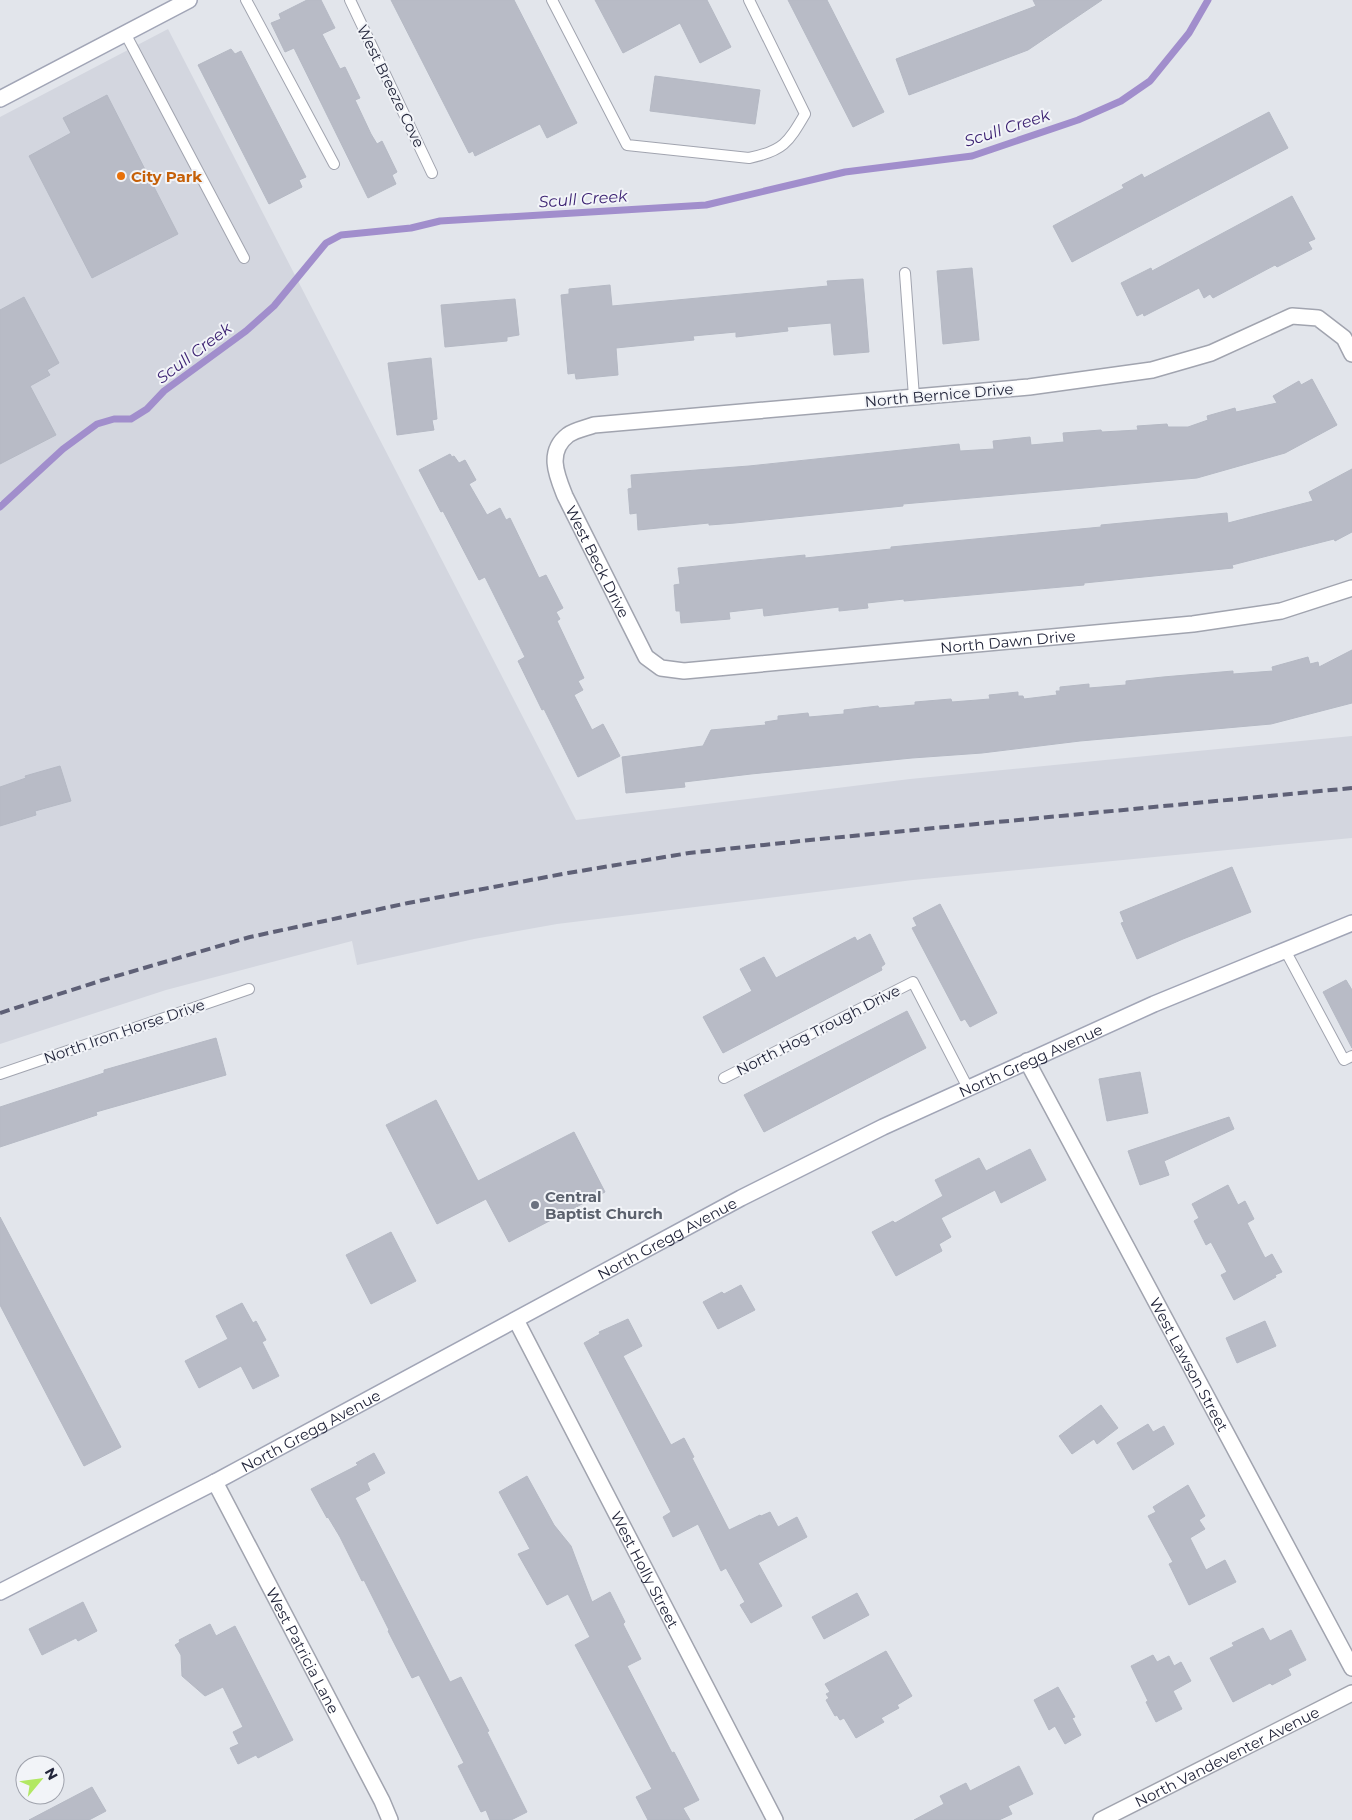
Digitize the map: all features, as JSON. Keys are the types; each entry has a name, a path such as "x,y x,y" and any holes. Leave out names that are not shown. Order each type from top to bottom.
{"street":[{"path":"0,99 190,0"},
{"name":"North Bernice Drive","path":"557,447 569,435 594,425 1028,387 1152,370 1212,353 1292,316 1318,318 1344,338 1352,354"},
{"name":"West Beck Drive","path":"557,447 555,470 566,496 646,658 661,668"},
{"name":"North Dawn Drive","path":"661,668 684,671 1193,624 1280,611 1352,588"},
{"name":"North Gregg Avenue","path":"0,1592 215,1482 741,1198 882,1127 1154,1004 1352,923"},
{"name":"West Lawson Street","path":"1027,1061 1352,1668"},
{"name":"West Holly Street","path":"516,1320 774,1820"},
{"name":"West Patricia Lane","path":"215,1482 382,1801 390,1820"},
{"name":"North Vandeventer Avenue","path":"1101,1820 1352,1693"}],"lane":[{"path":"246,0 334,164"},
{"name":"West Breeze Cove","path":"350,0 432,173"},
{"path":"552,0 627,145 748,158 768,154 790,140 805,114 749,0"},
{"path":"125,33 244,258"},
{"path":"905,273 914,397"},
{"path":"1285,950 1344,1060 1352,1056"},
{"name":"North Hog Trough Drive","path":"724,1078 912,982 968,1088"},
{"name":"North Iron Horse Drive","path":"0,1074 249,989"}],"shaded area":[{"path":"168,29 576,820 910,779 1352,736 1352,838 913,880 557,924 474,939 357,965 352,941 166,990 0,1044 0,507 7,501 0,501 0,117"}],"building":[{"path":"307,0 321,0 335,28 322,34 340,69 345,67 360,98 355,100 371,134 377,144 382,141 397,172 392,175 396,184 368,198 294,48 285,52 271,23 281,19 279,14"},
{"path":"391,0 514,0 577,123 547,138 540,124 475,156 473,151 469,153"},
{"path":"595,0 707,0 731,47 700,63 680,23 623,53"},
{"path":"788,0 827,0 884,112 853,127"},
{"path":"1033,0 1102,0 1028,50 909,95 896,59 1036,6"},
{"path":"231,49 235,54 241,51 306,177 299,180 302,187 269,204 198,65"},
{"path":"655,76 760,90 755,124 650,111"},
{"path":"107,95 178,234 92,278 29,156 71,133 63,118"},
{"path":"1269,112 1288,148 1072,262 1053,226 1124,188 1122,185 1142,174 1144,178"},
{"path":"1292,196 1315,239 1308,242 1312,249 1277,267 1275,265 1213,298 1210,294 1204,298 1199,288 1144,316 1143,313 1137,316 1121,283 1151,268 1152,271"},
{"path":"972,268 979,340 943,344 937,271"},
{"path":"863,279 869,352 834,355 831,323 787,327 788,331 736,337 736,332 693,336 694,340 616,348 618,375 576,379 575,373 568,374 561,295 569,294 569,289 610,285 612,306 828,286 827,281"},
{"path":"24,297 59,363 47,370 50,375 30,386 56,435 0,464 0,310"},
{"path":"515,299 519,335 507,337 507,341 445,347 441,305"},
{"path":"431,358 437,419 432,420 434,430 397,435 388,363"},
{"path":"1312,379 1337,425 1285,453 1197,478 903,504 903,506 735,523 709,525 709,523 638,530 637,513 630,514 628,489 632,488 631,475 749,466 959,444 960,451 994,449 993,441 1030,437 1031,445 1064,442 1063,433 1138,430 1137,426 1167,424 1168,427 1188,427 1208,420 1207,416 1235,408 1236,412 1277,403 1273,396 1299,381 1301,385"},
{"path":"450,454 459,463 465,460 476,480 469,484 487,515 500,508 506,520 510,518 539,578 546,575 563,608 556,612 560,619 557,621 584,678 578,681 583,690 574,695 592,730 603,724 620,756 578,777 518,661 525,657 485,577 479,580 419,470"},
{"path":"1352,469 1352,532 1335,541 1334,539 1232,565 1233,568 1084,583 1084,585 867,603 868,608 839,611 839,607 764,616 763,608 729,612 730,619 681,623 680,611 676,611 674,585 680,584 678,568 805,555 805,558 891,549 891,547 1227,513 1228,523 1313,501 1309,492"},
{"path":"1352,650 1352,703 1271,724 751,774 684,782 685,787 626,793 622,757 703,746 711,730 766,725 765,722 778,720 778,716 808,713 809,717 844,714 844,710 878,706 879,708 915,705 915,702 951,699 952,702 990,699 989,695 1018,692 1018,696 1023,696 1024,699 1057,695 1056,691 1060,691 1060,687 1089,684 1089,688 1126,685 1126,681 1163,677 1233,671 1233,674 1273,671 1272,667 1308,657 1310,664 1318,662 1319,667"},
{"path":"60,766 71,801 35,811 36,815 0,826 0,787 26,778 25,776"},
{"path":"1232,867 1251,912 1137,959 1121,923 1124,922 1120,912"},
{"path":"940,904 997,1013 970,1027 965,1019 961,1021 912,928 917,926 913,918"},
{"path":"870,934 885,964 881,967 882,970 723,1053 703,1017 752,991 740,969 764,957 776,978 855,937 857,941"},
{"path":"1346,980 1352,990 1352,1048 1323,992"},
{"path":"907,1011 926,1048 764,1132 744,1095"},
{"path":"216,1038 226,1075 96,1112 97,1115 0,1147 0,1107 104,1073 104,1070"},
{"path":"1140,1072 1148,1113 1107,1121 1099,1079"},
{"name":"Central Baptist Church","path":"436,1100 478,1181 574,1132 605,1192 509,1242 486,1199 437,1224 386,1125"},
{"path":"1229,1117 1234,1129 1164,1161 1169,1175 1140,1185 1128,1151"},
{"path":"1030,1149 1046,1180 1001,1203 995,1190 941,1218 951,1237 939,1244 942,1251 896,1276 872,1232 893,1221 895,1223 943,1196 935,1180 979,1158 986,1171"},
{"path":"1228,1185 1238,1205 1245,1201 1254,1219 1247,1223 1265,1258 1272,1254 1282,1272 1234,1300 1221,1275 1227,1272 1211,1242 1206,1245 1194,1221 1199,1218 1192,1204"},
{"path":"0,1217 121,1447 84,1466 0,1305"},
{"path":"391,1232 416,1281 371,1304 346,1255"},
{"path":"741,1285 755,1310 718,1329 703,1302"},
{"path":"242,1303 253,1323 256,1321 266,1340 262,1342 279,1376 253,1389 241,1366 199,1388 185,1361 228,1339 216,1316"},
{"path":"628,1319 642,1346 623,1356 671,1445 684,1438 694,1457 692,1458 729,1530 770,1512 778,1527 797,1517 807,1537 758,1563 782,1606 751,1623 740,1605 745,1602 726,1568 721,1571 698,1524 673,1537 663,1517 671,1512 584,1343 600,1334 599,1332"},
{"path":"1265,1321 1276,1346 1237,1363 1226,1338"},
{"path":"1101,1405 1118,1428 1097,1444 1094,1439 1072,1454 1059,1436"},
{"path":"1148,1424 1153,1432 1164,1426 1174,1444 1133,1470 1117,1443"},
{"path":"374,1453 385,1473 367,1483 370,1490 355,1498 450,1682 461,1677 489,1731 487,1732 527,1812 511,1820 490,1820 486,1810 481,1812 458,1766 464,1763 419,1675 412,1678 364,1580 362,1581 340,1537 311,1489 358,1465 356,1463"},
{"path":"527,1476 554,1525 571,1546 592,1602 610,1592 625,1622 623,1624 641,1659 627,1666 672,1753 674,1752 699,1800 683,1808 690,1820 648,1820 636,1797 652,1789 575,1645 590,1637 568,1594 547,1605 518,1554 530,1549 499,1492"},
{"path":"1188,1485 1205,1516 1199,1520 1205,1529 1190,1538 1206,1570 1225,1560 1236,1582 1189,1605 1169,1564 1173,1562 1148,1516 1156,1512 1153,1507"},
{"path":"857,1593 869,1615 824,1639 812,1617"},
{"path":"83,1602 97,1631 78,1641 76,1638 42,1655 29,1629"},
{"path":"210,1624 216,1636 235,1626 293,1740 258,1758 256,1755 238,1764 230,1748 239,1744 233,1732 243,1727 223,1687 205,1696 182,1676 181,1655 175,1645 180,1642 179,1640"},
{"path":"1263,1628 1270,1641 1291,1630 1306,1660 1288,1669 1291,1675 1272,1685 1270,1683 1233,1702 1210,1658 1234,1646 1232,1643"},
{"path":"886,1651 912,1696 897,1705 899,1708 881,1718 884,1722 856,1738 844,1718 840,1720 837,1715 835,1716 826,1700 829,1698 826,1694 830,1692 825,1684"},
{"path":"1153,1655 1157,1662 1169,1656 1174,1666 1181,1662 1191,1681 1173,1691 1182,1709 1156,1722 1131,1666"},
{"path":"1058,1687 1075,1717 1072,1718 1081,1735 1065,1744 1055,1726 1049,1730 1034,1700"},
{"path":"1019,1766 1033,1794 1008,1806 1012,1814 999,1820 914,1820 944,1804 940,1796 966,1783 970,1791"},
{"path":"92,1787 106,1811 89,1820 29,1820 58,1805 65,1805 65,1801"}],"waterway":[{"name":"Scull Creek","path":"0,507 63,449 97,424 114,419 131,419 147,409 164,391 246,331 274,306 326,243 341,235 411,228 440,221 706,205 845,172 972,156 1078,120 1121,101 1150,81 1189,33 1208,0"}],"railway":[{"path":"0,1013 103,980 250,937 408,903 568,873 689,853 1352,788"}],"place":[{"name":"City Park","path":"121,176"},
{"name":"Central Baptist Church","path":"535,1205"}]}
